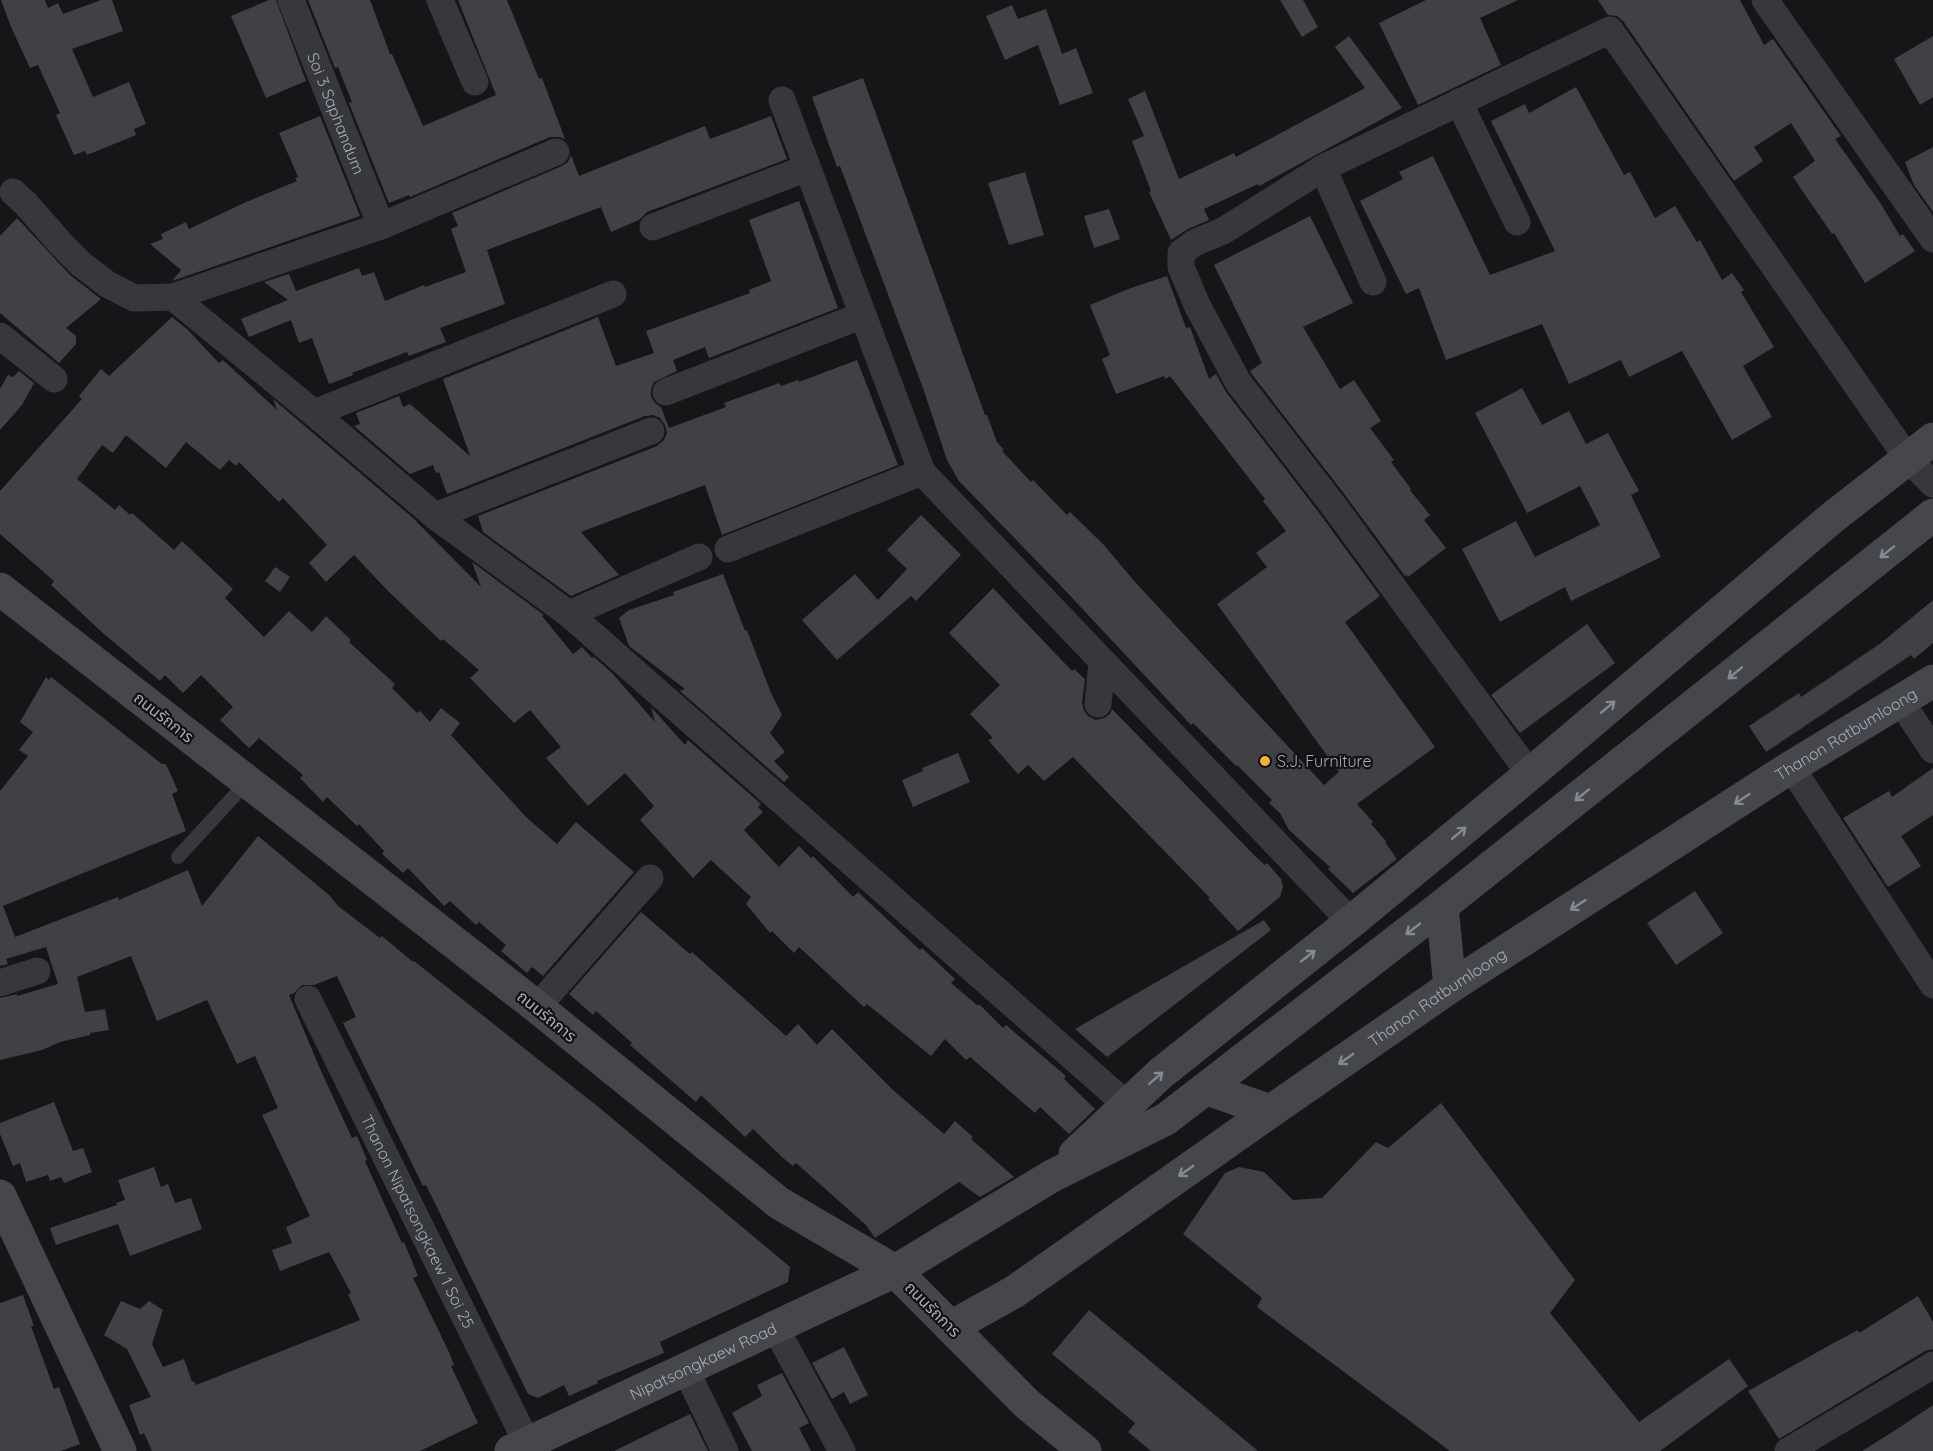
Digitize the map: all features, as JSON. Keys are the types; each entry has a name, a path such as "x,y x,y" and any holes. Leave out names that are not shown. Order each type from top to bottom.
{"street":[{"name":"Soi 3 Saphandum","path":"291,0 381,226"},
{"path":"440,0 474,82"},
{"path":"1765,0 1933,239"},
{"path":"1530,774 1333,505 1238,382 1197,305 1181,267 1181,253 1186,248 1223,231 1323,168 1610,30 1921,449 1933,484"},
{"path":"782,100 922,472 1351,922"},
{"path":"1459,102 1518,222"},
{"path":"13,192 74,257 107,284 134,298 173,297 381,226 556,152"},
{"path":"652,227 807,168"},
{"path":"1323,168 1373,282"},
{"path":"314,412 613,294"},
{"path":"173,297 314,412 435,516 569,614 1126,1104"},
{"path":"666,392 863,315"},
{"path":"0,336 54,379"},
{"path":"435,516 651,431"},
{"path":"1052,1176 1160,1074 1351,922 1530,774 1833,517 1921,449"},
{"path":"728,549 922,472"},
{"path":"1052,1176 1166,1119 1206,1089 1442,906 1933,515"},
{"path":"569,614 699,557"},
{"name":"ถนนรัถการ","path":"0,589 537,1007 778,1203 895,1271 1027,1404 1085,1451"},
{"path":"1098,704 1102,662"},
{"name":"Thanon Ratbumloong","path":"951,1327 1014,1292 1450,987 1791,767 1933,681"},
{"path":"1901,702 1933,750"},
{"path":"1791,767 1933,985"},
{"path":"537,1007 650,878"},
{"path":"1442,906 1450,987"},
{"path":"0,983 37,971"},
{"name":"Thanon Nipatsongkaew 1 Soi 25","path":"308,999 523,1448"},
{"path":"1206,1089 1270,1111"},
{"name":"Nipatsongkaew Road","path":"523,1448 895,1271 1052,1176"},
{"path":"0,1196 120,1451"},
{"path":"775,1327 842,1451"},
{"path":"1788,1451 1933,1365"},
{"path":"686,1370 725,1451"}],"lane":[{"path":"178,857 247,782"}],"building":[{"path":"1,0 45,0 48,8 58,3 63,14 101,0 112,0 123,31 72,49 93,97 129,82 146,124 134,129 136,135 87,155 85,151 74,155 56,115 60,113 38,65 30,68"},
{"path":"269,0 276,0 306,81 266,98 231,16"},
{"path":"308,0 370,0 390,54 392,54 423,126 496,95 458,0 507,0 539,79 542,78 565,139 550,137 410,197 409,195 389,203 349,103 352,102 338,67 335,68"},
{"path":"1280,0 1303,0 1318,27 1302,37"},
{"path":"1426,0 1518,0 1480,18 1501,65 1418,105 1379,23"},
{"path":"1598,0 1740,0 1764,45 1773,39 1841,136 1835,139 1881,204 1900,236 1903,234 1915,251 1865,283 1834,233 1832,234 1793,177 1815,161 1791,123 1754,147 1763,161 1734,181 1623,21 1617,16 1608,15"},
{"path":"1012,5 1018,19 1046,9 1062,54 1076,48 1093,93 1060,105 1038,45 1005,60 986,16"},
{"path":"1349,36 1402,108 1259,186 1258,184 1204,209 1209,220 1188,229 1171,240 1149,192 1151,191 1132,141 1144,136 1128,99 1145,91 1179,179 1234,153 1236,157 1365,88 1335,47"},
{"path":"1933,36 1933,97 1920,105 1894,59"},
{"path":"863,78 985,415 987,415 997,442 1004,450 1002,451 1031,482 1033,480 1067,515 1070,512 1103,544 1135,582 1324,785 1339,772 1217,604 1267,567 1256,553 1286,531 1263,501 1265,499 1170,376 1165,379 1164,376 1116,394 1102,359 1110,355 1090,305 1167,276 1186,328 1190,327 1209,379 1216,374 1226,392 1380,596 1345,622 1435,747 1357,804 1373,822 1371,824 1386,841 1397,859 1353,893 1328,869 1330,867 1289,830 1280,813 1269,803 1272,800 1193,723 1191,725 959,481 947,460 923,388 812,97"},
{"path":"1576,87 1624,175 1630,172 1655,218 1675,206 1697,242 1700,240 1722,280 1732,273 1744,290 1741,292 1774,347 1743,366 1772,417 1732,440 1682,351 1629,377 1621,360 1569,384 1542,324 1446,360 1419,288 1406,294 1360,201 1403,179 1399,172 1433,156 1490,275 1555,251 1491,121 1525,104 1529,113"},
{"path":"320,116 360,216 172,281 181,270 150,244 163,239 161,234 186,222 189,229 297,181 295,178 298,177 279,133"},
{"path":"771,116 787,159 647,212 639,220 611,232 601,207 487,250 505,304 440,328 446,342 409,356 407,352 329,384 312,338 299,343 291,320 249,337 241,319 288,300 264,282 289,274 296,291 359,268 362,276 374,272 385,301 424,285 425,287 466,272 451,229 458,226 452,213 562,166 568,162 571,155 579,176 705,126 710,139"},
{"path":"1933,147 1933,212 1914,185 1905,162"},
{"path":"1025,172 1044,235 1009,245 988,183"},
{"path":"799,201 838,308 709,358 705,347 673,360 677,371 654,382 651,397 661,407 669,428 726,407 724,403 779,383 781,386 798,380 799,382 857,360 898,465 722,535 705,485 581,532 619,575 571,596 483,532 478,516 657,446 664,440 667,433 660,418 653,415 645,416 447,494 439,472 436,473 433,465 410,474 354,426 360,424 356,413 399,396 403,407 410,404 470,456 443,379 598,317 616,366 654,353 646,331 750,293 749,290 771,281 749,220"},
{"path":"1109,209 1120,239 1094,248 1084,216"},
{"path":"1310,216 1353,303 1303,327 1340,389 1354,380 1381,421 1370,428 1394,460 1391,462 1410,490 1430,515 1424,520 1446,548 1408,577 1251,373 1250,371 1262,363 1214,265"},
{"path":"17,218 70,275 101,299 66,328 76,336 76,344 59,363 0,313 0,236"},
{"path":"172,317 187,329 219,363 223,360 277,410 273,399 413,518 481,587 472,562 544,615 542,616 573,654 582,647 612,673 655,722 651,707 685,745 688,740 761,804 758,807 763,812 744,830 779,867 799,846 811,858 813,856 853,897 858,892 920,950 922,948 955,979 951,983 978,1006 979,1004 1003,1028 1006,1025 1066,1076 1064,1079 1095,1109 1069,1134 1040,1107 1035,1113 970,1057 966,1060 945,1039 931,1056 867,1004 864,1007 799,947 794,953 772,931 770,933 746,904 751,897 711,860 693,878 640,820 654,806 625,773 588,806 546,758 561,747 530,710 514,723 470,678 479,670 443,639 441,641 354,555 326,582 309,563 327,545 283,498 279,502 239,462 236,466 229,460 220,470 186,442 166,468 126,435 113,453 102,445 77,479 115,510 119,505 130,515 132,513 174,550 182,541 233,589 225,598 264,637 289,611 312,632 326,616 351,640 349,642 395,684 392,688 417,713 420,711 430,722 441,708 460,723 451,735 526,817 557,844 576,822 634,872 543,976 532,967 527,973 501,951 506,945 479,922 476,925 450,901 444,906 408,868 403,873 382,854 384,851 359,824 357,826 327,797 323,802 300,778 303,775 259,738 249,748 220,720 233,707 201,675 183,693 165,675 160,681 104,634 51,585 54,581 0,534 0,491 82,399 79,396 101,369 109,376"},
{"path":"19,371 34,383 22,405 0,430 0,389 8,375 13,377"},
{"path":"1522,388 1542,425 1569,411 1586,444 1608,433 1639,491 1631,495 1661,557 1571,601 1565,587 1500,622 1462,549 1516,521 1535,557 1600,525 1580,486 1527,513 1475,413"},
{"path":"921,515 961,555 916,601 911,596 837,660 802,620 855,574 878,600 907,569 887,550"},
{"path":"275,567 290,577 280,592 265,581"},
{"path":"723,574 782,715 770,733 785,752 774,761 789,777 784,782 680,691 685,689 629,646 619,618 629,610 674,595 673,592"},
{"path":"993,588 1072,671 1074,669 1085,679 1082,703 1088,716 1096,720 1104,718 1110,714 1112,709 1255,856 1265,865 1267,863 1281,879 1283,887 1280,897 1238,931 1208,899 1210,898 1073,757 1044,781 1028,765 1018,774 988,740 993,738 970,714 1000,685 949,633"},
{"path":"1933,600 1933,643 1914,659 1911,655 1766,752 1749,726 1799,693 1801,697 1881,643"},
{"path":"1587,624 1615,663 1520,733 1491,695"},
{"path":"46,677 49,680 51,677 162,764 166,764 178,791 172,794 186,831 3,906 15,937 118,897 119,900 188,870 202,906 258,836 329,895 338,906 380,938 382,936 601,1109 790,1267 788,1282 660,1342 664,1353 597,1381 598,1383 569,1396 564,1385 538,1398 528,1394 426,1185 423,1186 343,1023 356,1017 337,976 314,985 302,985 289,995 352,1138 357,1136 367,1160 365,1161 402,1243 404,1242 418,1276 413,1278 448,1350 454,1365 451,1366 478,1423 420,1451 152,1451 144,1433 140,1435 129,1405 151,1397 127,1349 104,1335 121,1301 140,1309 149,1301 163,1310 152,1344 163,1367 184,1359 192,1382 194,1381 196,1385 360,1320 348,1294 351,1293 329,1252 280,1271 272,1250 292,1243 286,1227 310,1216 262,1115 278,1108 255,1056 237,1064 207,1000 157,1021 131,956 77,977 85,1012 105,1009 109,1030 90,1033 90,1035 60,1042 42,1050 0,1060 0,998 17,994 17,996 58,984 46,947 6,959 8,964 0,966 0,791 28,756 19,750 33,732 20,722"},
{"path":"958,753 970,782 913,807 902,780 923,771 922,768"},
{"path":"1933,768 1933,815 1901,836 1921,866 1888,887 1843,818 1889,791 1892,797"},
{"path":"1695,891 1723,933 1676,965 1647,923"},
{"path":"641,912 690,954 692,952 786,1036 798,1024 817,1045 832,1029 893,1090 944,1134 955,1121 973,1137 971,1139 1014,1177 980,1197 959,1182 875,1238 866,1225 796,1163 793,1166 753,1129 745,1137 701,1095 696,1102 630,1045 632,1043 596,1011 593,1015 569,994"},
{"path":"1264,920 1271,930 1107,1057 1075,1029"},
{"path":"54,1102 73,1151 83,1148 92,1172 64,1183 61,1177 50,1181 48,1175 26,1182 20,1163 13,1166 0,1134 0,1123"},
{"path":"1441,1103 1575,1280 1550,1313 1639,1422 1729,1359 1748,1386 1660,1451 1450,1451 1257,1307 1262,1298 1183,1234 1225,1173 1239,1167 1264,1172 1293,1200 1322,1198 1376,1142 1388,1148"},
{"path":"154,1167 161,1187 168,1184 175,1203 191,1198 202,1229 130,1256 118,1224 56,1245 50,1228 117,1205 116,1203 125,1200 118,1180"},
{"path":"23,1295 34,1326 31,1326 54,1389 59,1387 80,1444 61,1451 0,1451 0,1303"},
{"path":"1918,1296 1933,1322 1933,1349 1925,1351 1779,1439 1748,1391 1858,1330 1859,1333"},
{"path":"1089,1310 1258,1451 1151,1451 1128,1432 1135,1423 1052,1354"},
{"path":"844,1347 868,1395 850,1404 844,1392 832,1399 812,1363"},
{"path":"782,1373 809,1423 799,1428 811,1451 752,1451 732,1413 762,1396 757,1385"},
{"path":"1933,1405 1933,1451 1862,1451 1891,1433"},
{"path":"690,1414 708,1451 614,1451"}],"place":[{"name":"S.J. Furniture","path":"1265,761"}]}
